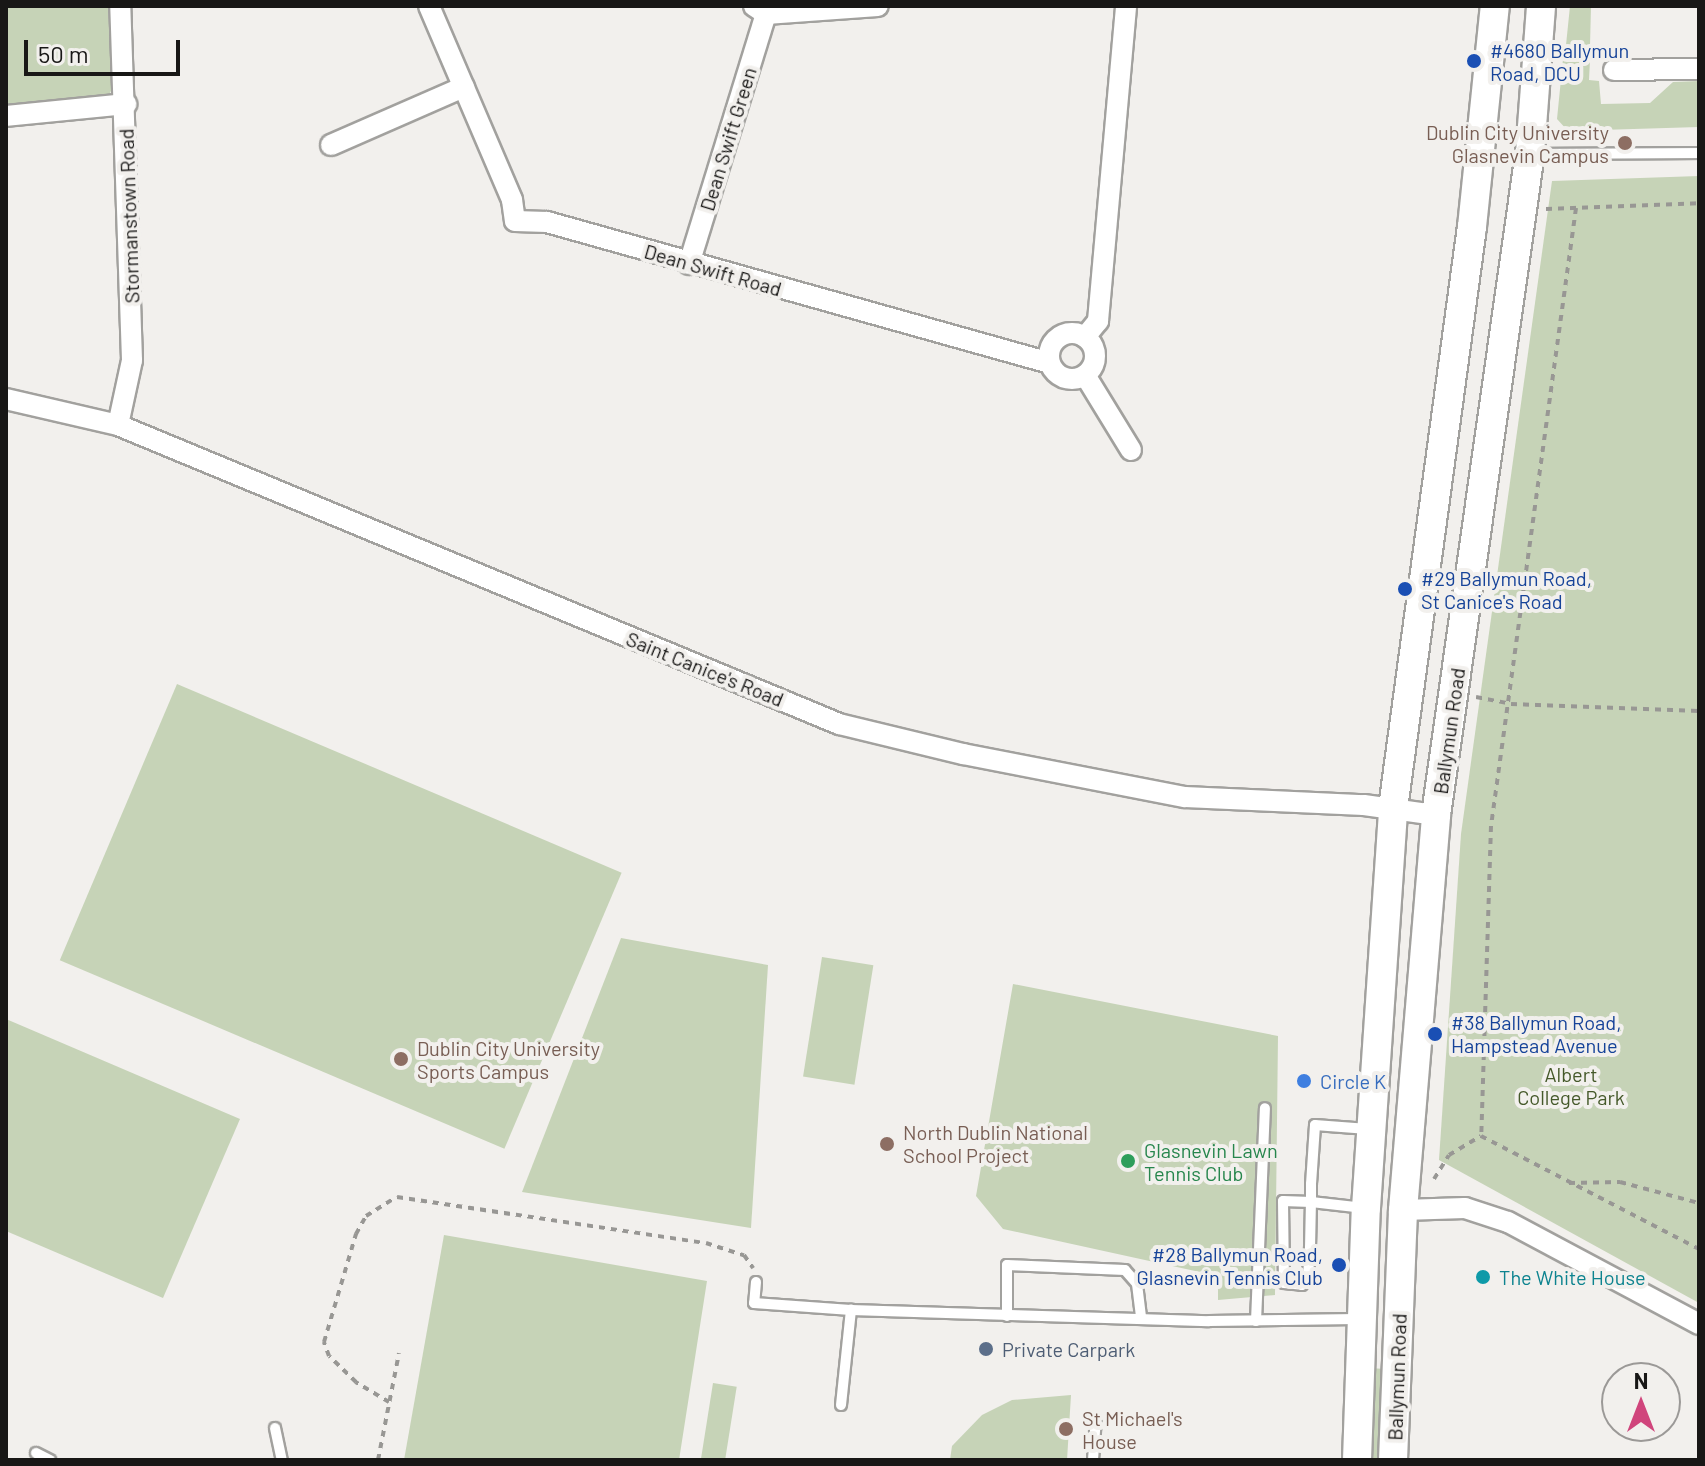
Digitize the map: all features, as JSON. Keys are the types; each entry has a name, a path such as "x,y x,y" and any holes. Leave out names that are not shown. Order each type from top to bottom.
{"main road":[{"name":"Ballymun Road","path":"1357,1460 1366,1208 1393,808 1472,227 1495,6"},
{"name":"Ballymun Road","path":"1393,1460 1403,1210 1436,815 1530,153 1541,6"},
{"path":"1366,1208 1403,1210"}],"street":[{"name":"Stormanstown Road","path":"118,425 132,360 126,104 120,6"},
{"name":"Dean Swift Road","path":"429,6 512,200 515,221 547,222 1050,363"},
{"name":"Dean Swift Green","path":"689,264 760,10 878,6"},
{"path":"1085,337 1098,321 1126,6"},
{"path":"1614,70 1699,69"},
{"path":"331,145 464,87"},
{"path":"6,116 126,104"},
{"path":"1072,333 1085,337 1096,356 1085,375 1063,378 1050,363 1056,340 1072,333"},
{"path":"1085,375 1131,450"},
{"name":"Saint Canice's Road","path":"6,399 118,425 839,724 963,754 1185,797 1393,808 1436,815"},
{"path":"1403,1210 1437,1206 1479,1211 1569,1251 1699,1324"}],"lane":[{"path":"1530,153 1699,153"},
{"path":"1256,1321 1265,1108"},
{"path":"1366,1208 1311,1202 1283,1201 1280,1277 1287,1285 1302,1285 1308,1276 1311,1202 1315,1125 1371,1129"},
{"path":"1007,1316 1007,1265 1125,1270 1137,1284 1141,1318"},
{"path":"756,1282 754,1303 851,1310 1256,1321 1360,1319"},
{"path":"841,1405 851,1310"},
{"path":"1093,1460 1096,1421"},
{"path":"275,1428 282,1460"},
{"path":"36,1453 50,1460"}],"path":[{"path":"1542,209 1699,203"},
{"path":"1481,1136 1491,826 1511,704 1576,208"},
{"path":"1476,697 1511,704 1699,711"},
{"path":"1434,1179 1449,1155 1481,1136"},
{"path":"1481,1136 1566,1184 1699,1249"},
{"path":"1566,1184 1620,1182 1699,1203"},
{"path":"389,1402 356,1382 329,1356 324,1342 356,1234 366,1216 397,1197 706,1243 744,1255 751,1262 756,1282"},
{"path":"378,1460 399,1353"}],"green space":[{"path":"6,6 108,6 113,86 108,98 6,111"},
{"path":"1570,6 1591,6 1590,46 1566,45"},
{"path":"1563,59 1590,60 1589,80 1599,81 1601,104 1650,103 1673,82 1699,81 1699,127 1568,131 1557,119"},
{"name":"Albert College Park","path":"1699,176 1699,1303 1439,1160 1461,834 1552,181"},
{"path":"177,684 622,873 504,1149 60,960"},
{"path":"621,938 768,965 751,1228 522,1192"},
{"path":"822,957 873,965 854,1085 803,1077"},
{"name":"Glasnevin Lawn Tennis Club","path":"1013,984 1278,1036 1275,1295 1218,1300 1218,1276 1003,1229 976,1196"},
{"path":"6,1019 240,1119 163,1298 6,1231"},
{"path":"444,1235 707,1281 679,1460 404,1460"},
{"path":"1370,1368 1385,1369 1379,1460 1364,1460"},
{"path":"713,1383 737,1387 725,1460 701,1460"},
{"path":"1071,1395 1067,1460 950,1460 952,1446 982,1415 1012,1400"}],"place":[{"name":"#4680 Ballymun Road, DCU","path":"1474,61"},
{"name":"Dublin City University Glasnevin Campus","path":"1625,143"},
{"name":"#29 Ballymun Road, St Canice's Road","path":"1405,589"},
{"name":"#38 Ballymun Road, Hampstead Avenue","path":"1435,1034"},
{"name":"Dublin City University Sports Campus","path":"401,1059"},
{"name":"Circle K","path":"1304,1081"},
{"name":"North Dublin National School Project","path":"887,1144"},
{"name":"Glasnevin Lawn Tennis Club","path":"1128,1161"},
{"name":"#28 Ballymun Road, Glasnevin Tennis Club","path":"1339,1265"},
{"name":"The White House","path":"1483,1277"},
{"name":"Private Carpark","path":"986,1349"},
{"name":"St Michael's House","path":"1066,1429"}]}
